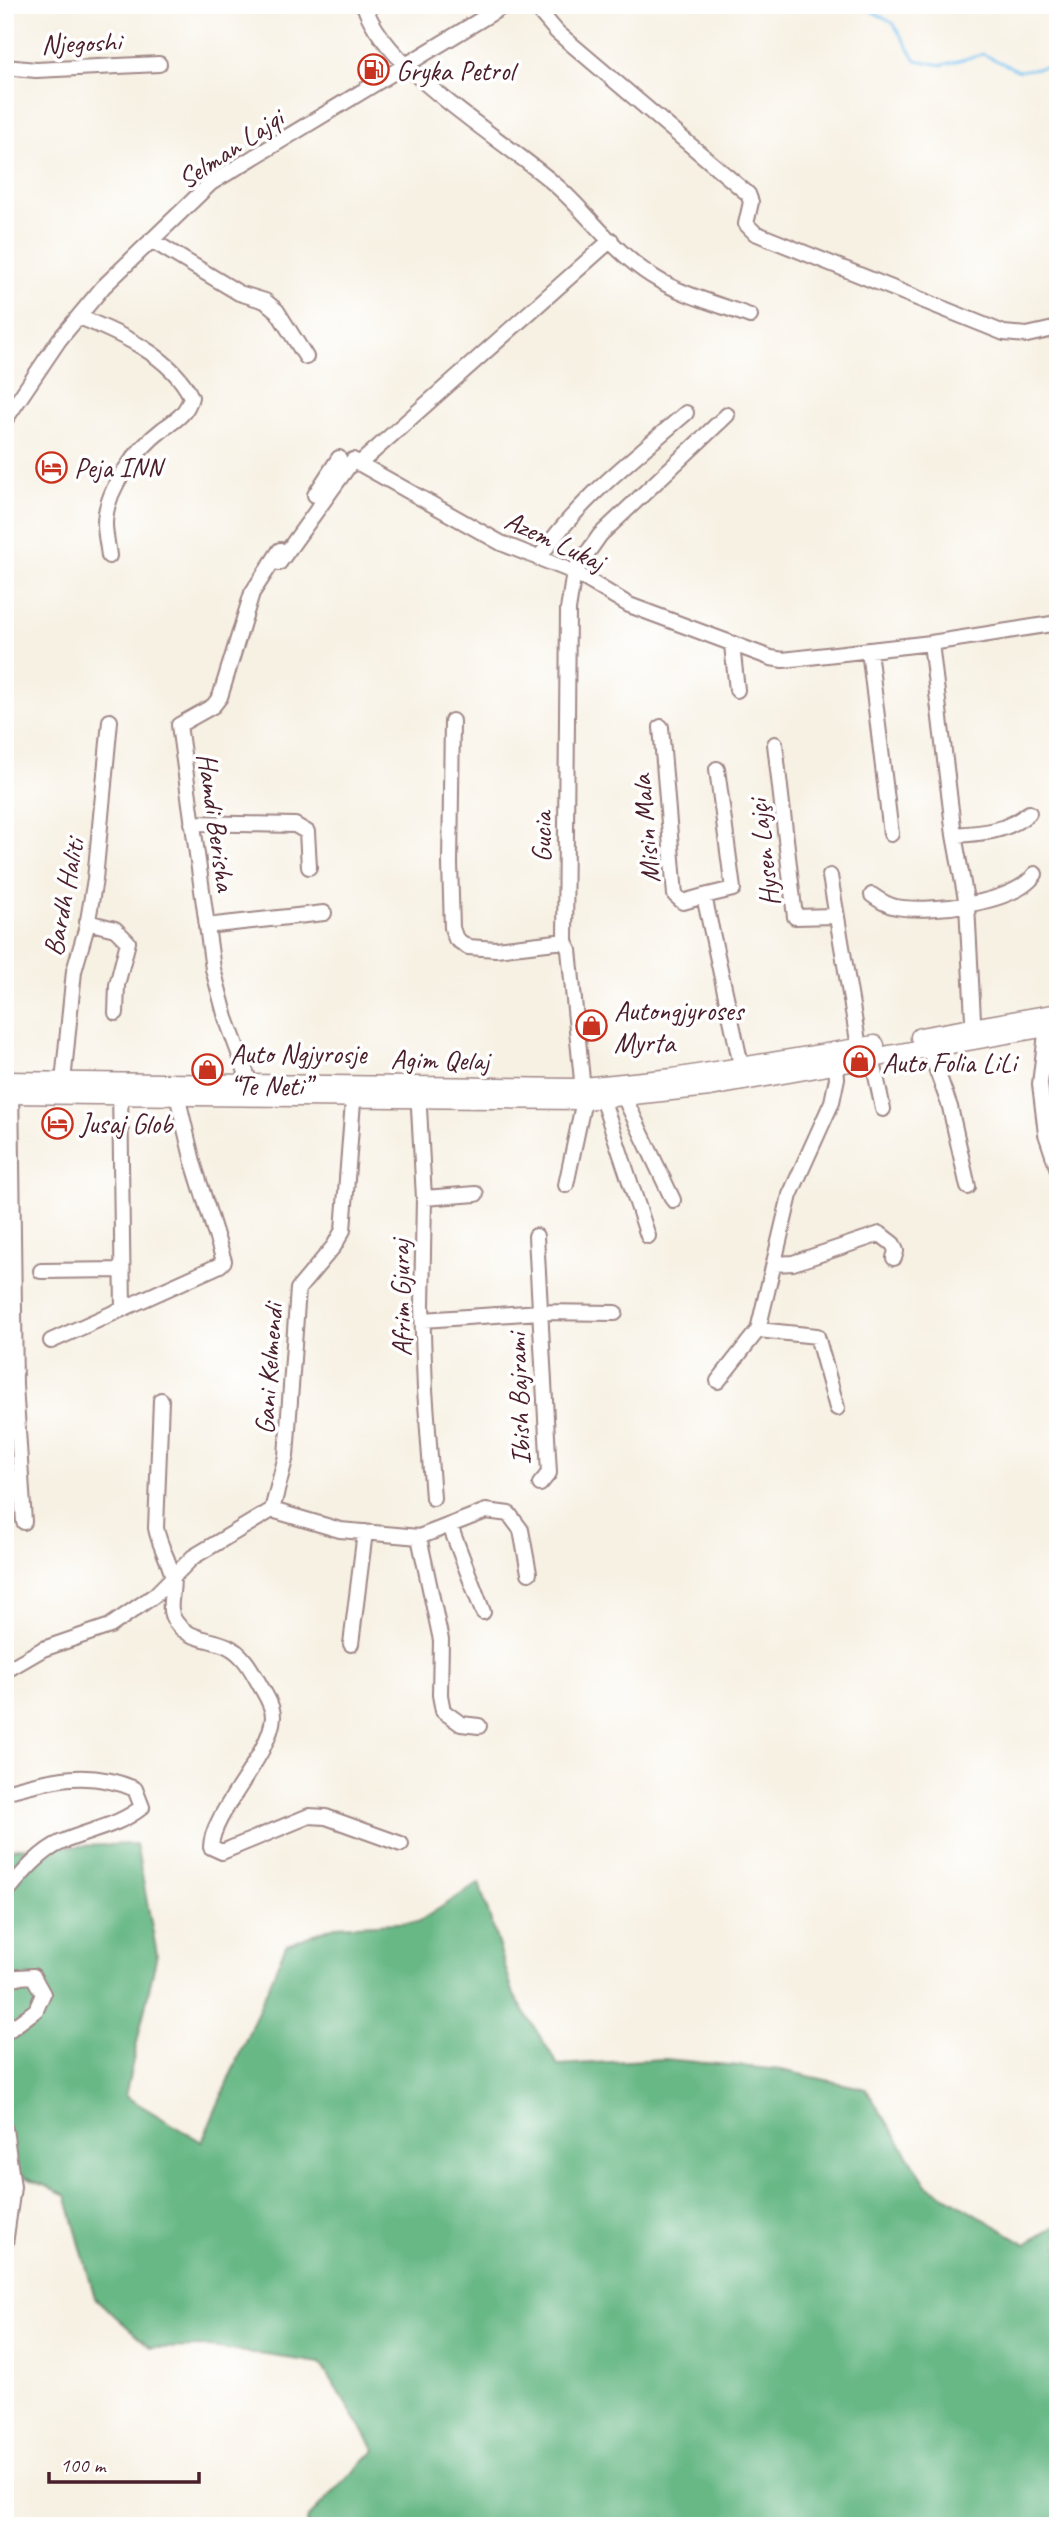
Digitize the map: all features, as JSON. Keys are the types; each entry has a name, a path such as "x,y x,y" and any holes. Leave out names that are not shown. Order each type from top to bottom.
{"main road":[{"name":"Agim Qelaj","path":"8,1088 589,1095 743,1073 1053,1020"},
{"name":"Agim Qelaj","path":"8,1088 62,1082 177,1095 253,1090"}],"street":[{"path":"364,5 379,36 403,64 558,187 636,264 659,280 750,316"},
{"name":"Selman Lajqi","path":"5,420 79,317 151,240 211,183 403,64 505,5"},
{"path":"534,5 557,32 748,194 751,202 746,224 755,233 1004,333 1027,335 1058,328"},
{"name":"Njegoshi","path":"5,67 36,70 159,64"},
{"path":"151,240 239,293 265,301 277,311 306,357"},
{"path":"279,563 350,461 359,464 611,240"},
{"path":"79,317 130,340 172,370 191,397 189,407 130,462 119,481 105,524 109,556"},
{"path":"539,558 555,534 584,503 686,413"},
{"path":"574,572 600,535 727,415"},
{"name":"Hamdi Berisha","path":"253,1090 222,1005 206,926 179,725 213,706 220,697 253,593 339,458"},
{"name":"Azem Lukaj","path":"359,464 491,538 574,572 629,605 691,626 732,645 783,660 931,643 1058,622"},
{"name":"Gucia","path":"574,572 568,610 565,941 569,950 589,1095"},
{"path":"931,643 954,835 967,905 974,1034"},
{"path":"732,645 737,690"},
{"path":"869,650 891,834"},
{"name":"Bardh Haliti","path":"62,1082 74,971 87,922 103,821 110,721"},
{"path":"452,721 452,928 456,939 468,947 496,950 565,941"},
{"name":"Misin Mala","path":"661,727 675,895 683,902 733,888 717,769"},
{"name":"Hysen Lajçi","path":"775,744 795,918 835,916"},
{"path":"954,835 997,831 1013,826 1029,813"},
{"path":"192,823 295,824 307,832 309,867"},
{"path":"872,895 883,903 897,907 967,905 1005,896 1030,882 1035,874"},
{"path":"830,876 835,916 866,1052 883,1109"},
{"name":"Misin Mala","path":"704,896 743,1073"},
{"name":"Hamdi Berisha","path":"206,926 324,914"},
{"path":"87,922 115,929 128,942 117,985 116,1013"},
{"path":"1053,1020 1040,1084 1046,1134 1058,1170"},
{"path":"926,1042 950,1107 968,1187"},
{"path":"718,1381 758,1330 790,1195 832,1102 837,1078 835,1058"},
{"path":"8,1088 15,1385 24,1522"},
{"path":"121,1089 122,1309"},
{"path":"623,1090 673,1200"},
{"name":"Gani Kelmendi","path":"272,1510 286,1456 298,1289 344,1230 354,1091"},
{"name":"Afrim Gjuraj","path":"418,1092 424,1199 423,1320 433,1498"},
{"path":"51,1342 224,1261 193,1163 177,1095"},
{"path":"566,1185 589,1095"},
{"path":"589,1095 648,1236"},
{"path":"424,1199 476,1194"},
{"path":"774,1264 793,1263 880,1234 893,1244 896,1251 894,1258"},
{"name":"Ibish Bajrami","path":"536,1236 549,1473 540,1484"},
{"path":"41,1271 121,1270"},
{"name":"Ibish Bajrami","path":"423,1320 540,1312 615,1313"},
{"path":"758,1330 817,1336 836,1408"},
{"path":"161,1400 156,1528 160,1546 172,1574 170,1606 175,1620 189,1634 229,1647 246,1661 269,1702 273,1716 267,1738 217,1828 211,1847 222,1852 309,1816 326,1817 401,1844"},
{"path":"5,1671 43,1649 110,1626 155,1595 172,1574 224,1536 272,1510 340,1530 419,1537 486,1511 509,1514 521,1530 529,1573"},
{"path":"450,1526 483,1612"},
{"path":"351,1644 365,1532"},
{"path":"419,1537 441,1640 440,1695 443,1711 461,1724 479,1726"},
{"path":"5,1792 61,1777 114,1780 135,1789 142,1807 114,1824 59,1843 27,1868 5,1894"},
{"path":"5,1978 33,1976 43,1994 36,2010 5,2033"},
{"path":"5,2129 13,2187 5,2244"}],"green space":[{"path":"136,1844 157,1954 125,2096 202,2142 286,1945 335,1926 418,1922 479,1883 514,1995 558,2065 664,2059 781,2070 866,2089 927,2185 1026,2244 1058,2224 1058,2526 306,2526 308,2518 375,2450 320,2363 211,2347 151,2348 95,2298 66,2195 5,2168 5,1851 16,1848"}],"waterway":[{"path":"860,5 893,23 916,60 942,65 983,54 1019,71 1058,65"}],"place":[{"name":"Gryka Petrol","path":"373,70"},
{"name":"Peja INN","path":"51,467"},
{"name":"Autongjyroses Myrta","path":"591,1026"},
{"name":"Auto Folia LiLi","path":"859,1062"},
{"name":"Auto Ngjyrosje “Te Neti”","path":"207,1069"},
{"name":"Jusaj Glob","path":"57,1123"}]}
